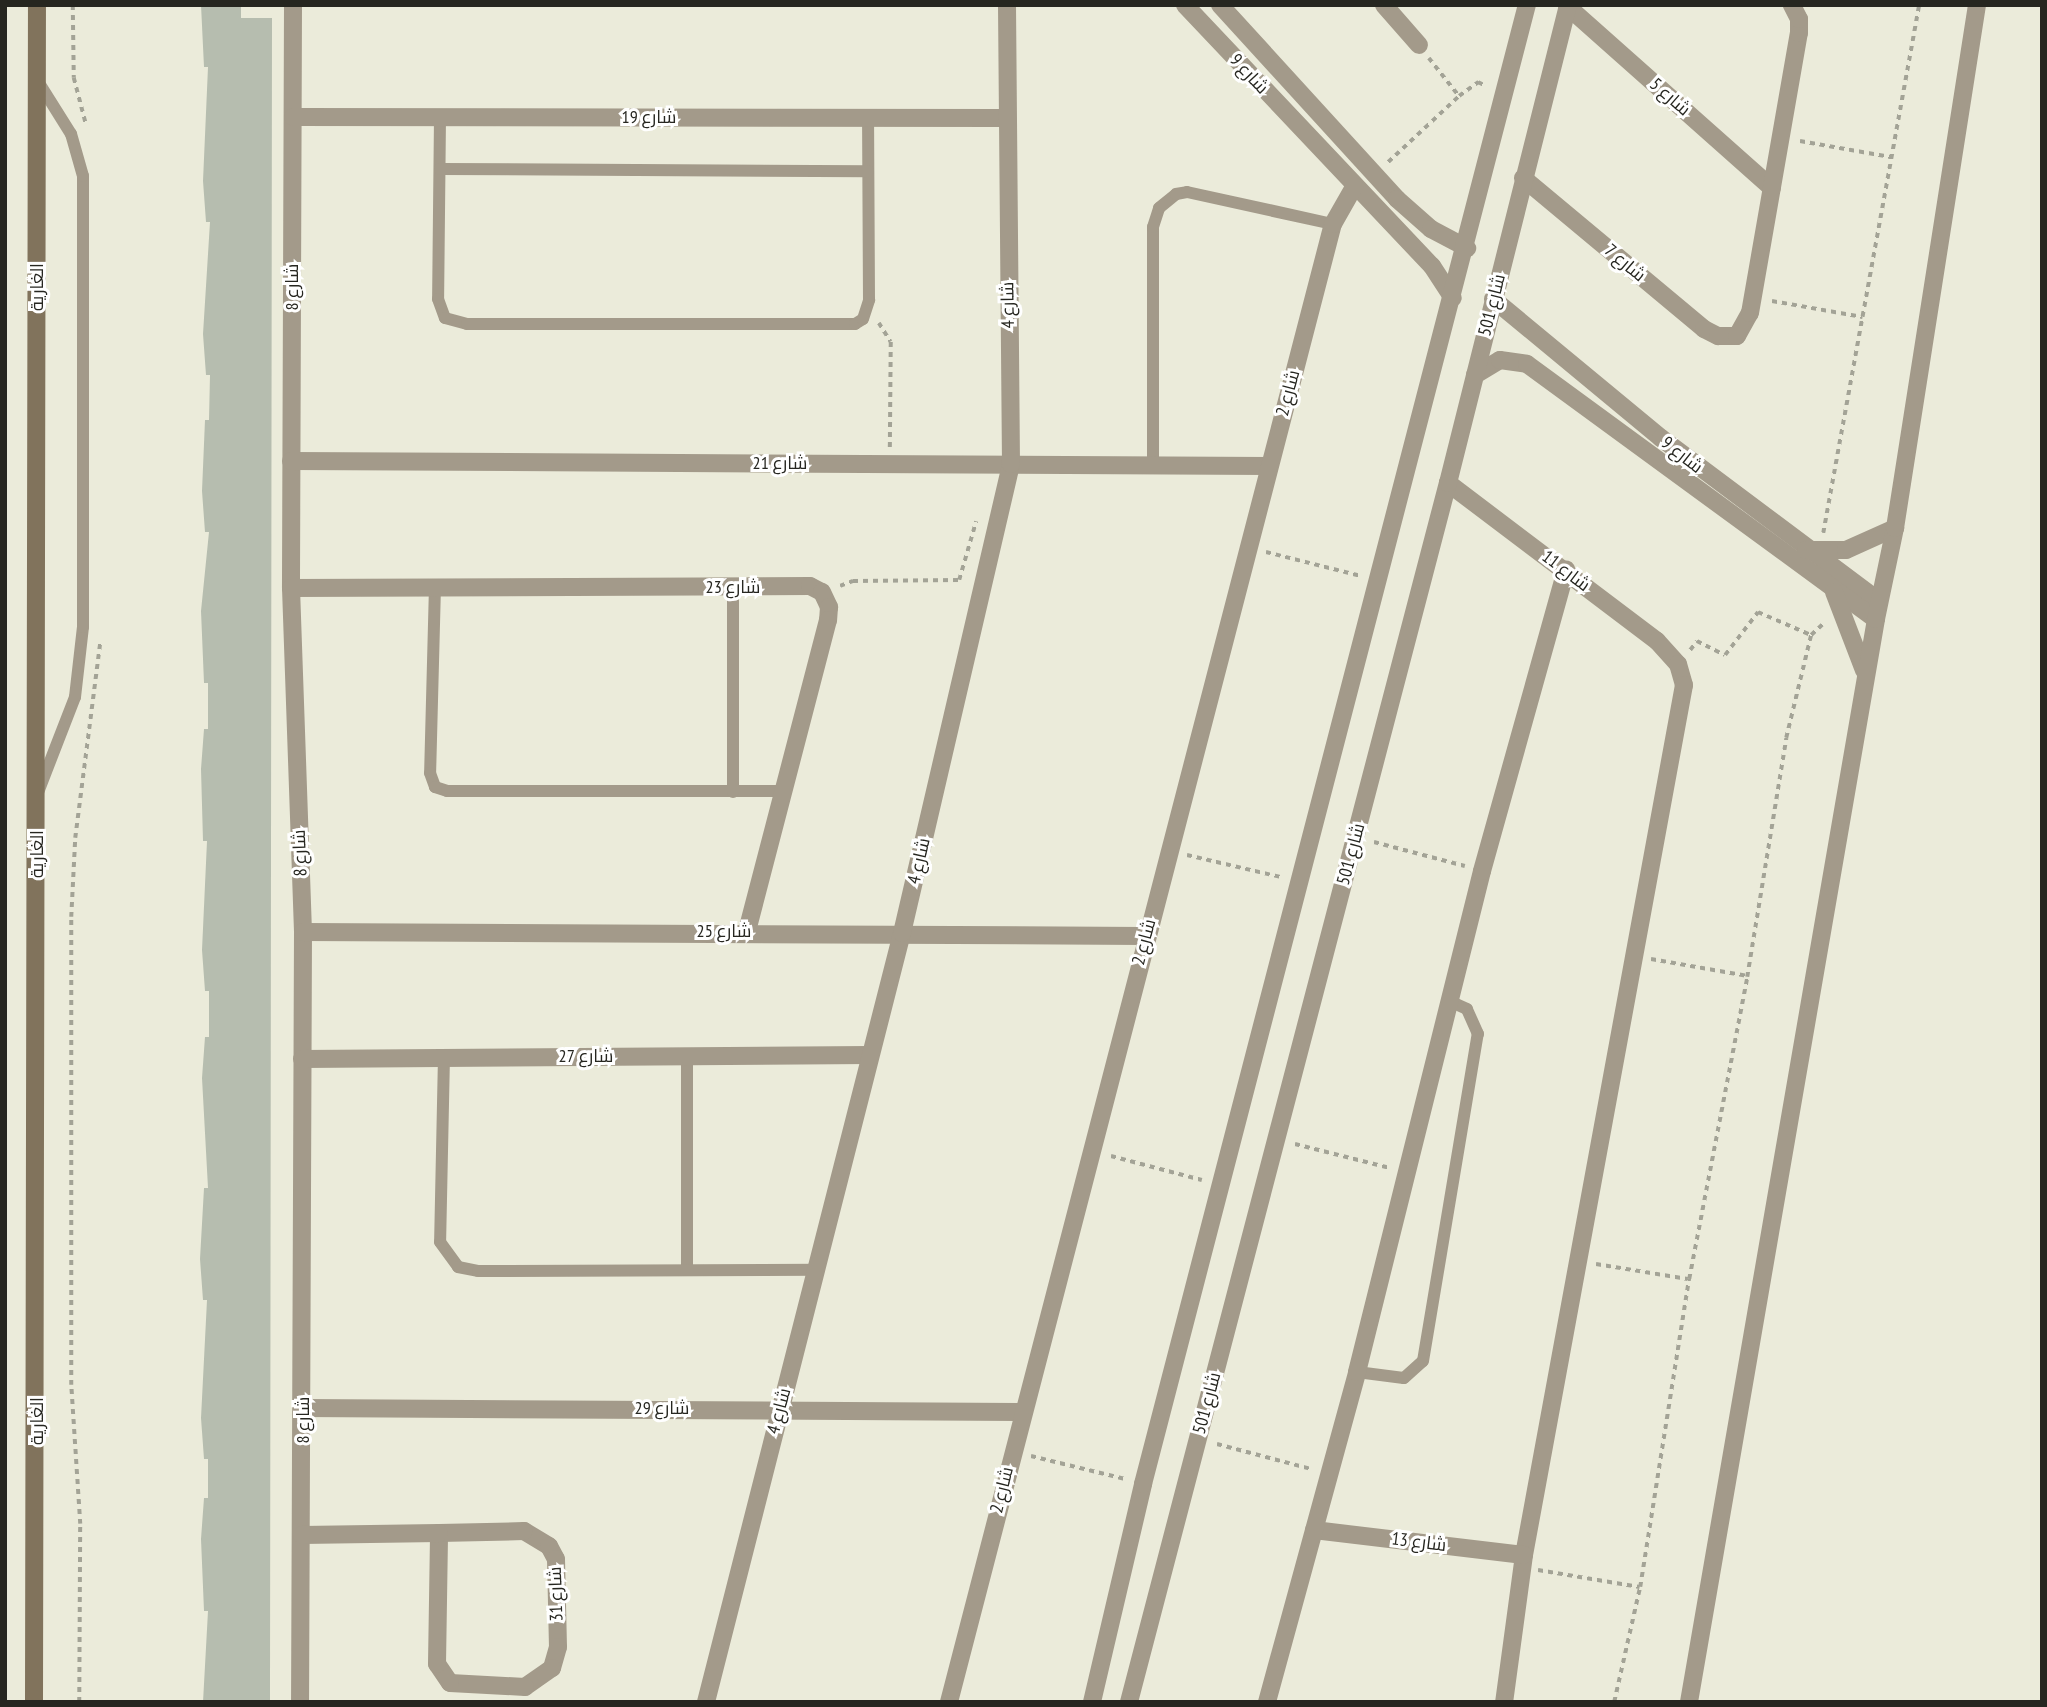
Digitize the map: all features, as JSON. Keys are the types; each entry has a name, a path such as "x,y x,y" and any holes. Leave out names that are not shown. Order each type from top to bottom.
{"main road":[{"name":"الغارية","path":"34,1702 37,5"}],"street":[{"name":"شارع 8","path":"293,5 291,588 303,932 300,1702"},
{"name":"شارع 4","path":"706,1702 902,933 1011,464 1007,5"},
{"name":"شارع 9","path":"1185,5 1354,187 1433,265 1453,298"},
{"name":"شارع 9","path":"1220,5 1374,175 1431,229 1467,248"},
{"path":"1384,5 1419,45"},
{"path":"1092,1702 1143,1484 1376,580 1467,248 1527,5"},
{"path":"1689,1702 1879,601 1895,528 1977,5"},
{"name":"شارع 501","path":"1129,1702 1448,483 1567,6"},
{"name":"شارع 5","path":"1567,6 1772,188"},
{"path":"1753,298 1781,138 1796,12"},
{"name":"شارع 19","path":"293,117 1006,118"},
{"name":"شارع 7","path":"1523,178 1704,329 1731,338 1748,322 1753,298"},
{"name":"شارع 2","path":"948,1702 1089,1150 1332,224 1354,187"},
{"name":"شارع 9","path":"1493,299 1879,601"},
{"name":"شارع 9","path":"1475,375 1500,360 1523,362 1876,619"},
{"name":"شارع 21","path":"291,461 1269,466"},
{"name":"شارع 11","path":"1448,483 1657,641 1678,664"},
{"path":"1813,551 1860,546 1895,528"},
{"path":"1267,1702 1327,1473 1357,1372 1482,871 1566,570"},
{"name":"شارع 23","path":"291,588 810,586 827,597"},
{"path":"1833,588 1866,678"},
{"path":"747,931 828,620 827,597"},
{"path":"1504,1702 1523,1561 1684,696 1678,664"},
{"name":"شارع 25","path":"303,932 747,931 1145,936"},
{"name":"شارع 27","path":"302,1059 870,1055"},
{"name":"شارع 29","path":"303,1408 779,1408 1021,1412"},
{"name":"شارع 13","path":"1314,1530 1523,1561"},
{"name":"شارع 31","path":"302,1535 524,1531 549,1546 556,1559 557,1658 536,1684 513,1694 458,1685 439,1671 439,1533"}],"lane":[{"path":"37,80 77,148 84,232 83,645 68,721 37,795"},
{"path":"440,117 438,299 444,318 455,323 844,325 863,319 869,300 868,118"},
{"path":"440,169 868,170"},
{"path":"1153,466 1153,227 1167,199 1187,192 1203,194 1332,224"},
{"path":"435,586 430,772 435,787 447,791 783,791"},
{"path":"733,587 733,792"},
{"path":"1357,1372 1405,1378 1423,1361 1478,1034 1467,1009 1451,1002"},
{"path":"687,1055 687,1269"},
{"path":"444,1056 439,1231 449,1261 468,1270 818,1269"}],"path":[{"path":"73,5 74,78 88,130"},
{"path":"1813,551 1863,317 1919,5"},
{"path":"1419,45 1459,96"},
{"path":"1374,175 1459,96 1478,82 1504,94"},
{"path":"1781,138 1891,157"},
{"path":"1753,298 1863,317"},
{"path":"863,319 878,323 891,342 890,464"},
{"path":"827,597 853,581 959,580 977,519"},
{"path":"1248,547 1376,580"},
{"path":"1614,1702 1640,1587 1689,1279 1747,977 1786,738 1811,635 1841,606"},
{"path":"1678,664 1697,641 1726,655 1758,612 1811,635"},
{"path":"79,1702 80,1524 71,1385 71,917 75,838 100,631"},
{"path":"1355,836 1482,871"},
{"path":"1167,850 1299,881"},
{"path":"1635,956 1747,977"},
{"path":"1276,1139 1407,1172"},
{"path":"1089,1150 1221,1185"},
{"path":"1580,1262 1689,1279"},
{"path":"1198,1439 1327,1473"},
{"path":"1012,1451 1143,1484"},
{"path":"1523,1561 1640,1587"}],"building":[{"path":"201,5 241,5 241,18 272,18 270,1702 203,1702 208,1611 204,1611 201,1539 204,1498 208,1498 208,1459 204,1459 201,1418 207,1300 203,1300 200,1259 204,1188 208,1188 202,1078 205,1037 209,1037 209,991 205,991 202,950 207,841 203,841 201,769 204,729 208,729 208,683 204,683 201,611 209,532 205,532 202,491 205,420 209,420 210,375 206,375 203,334 210,222 206,222 203,181 208,67 204,67"}]}
